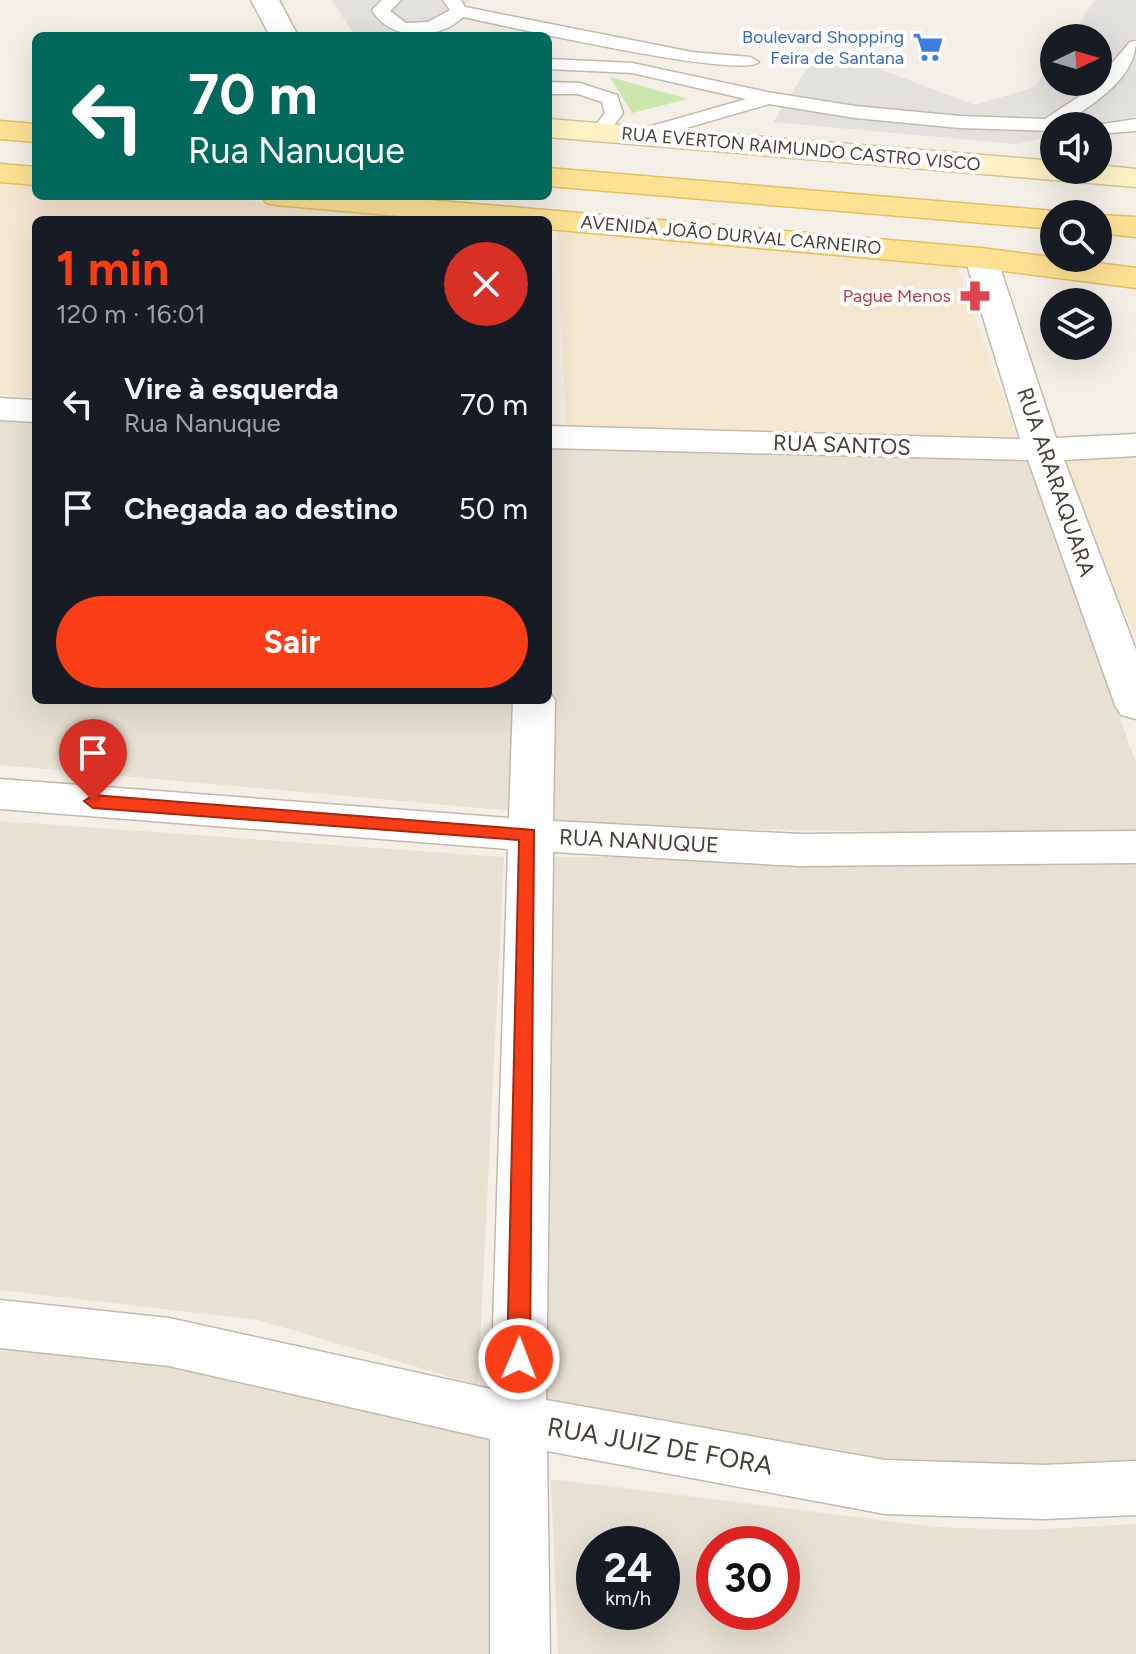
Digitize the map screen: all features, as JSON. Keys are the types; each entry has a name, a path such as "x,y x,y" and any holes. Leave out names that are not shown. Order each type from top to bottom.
{"main road":[{"path":"0,130 32,133"},
{"path":"0,173 32,176"},
{"name":"AVENIDA JOÃO DURVAL CARNEIRO","path":"552,177 1040,219"},
{"name":"AVENIDA JOÃO DURVAL CARNEIRO","path":"321,200 499,216"},
{"name":"AVENIDA JOÃO DURVAL CARNEIRO","path":"552,221 981,258 1136,278"},
{"path":"1112,225 1136,227"}],"street":[{"path":"265,0 282,32"},
{"path":"0,130 32,126"},
{"name":"RUA EVERTON RAIMUNDO CASTRO VISCO","path":"552,128 1040,169"},
{"name":"RUA ARARAQUARA","path":"981,258 1042,450 1136,705"},
{"path":"0,409 32,411"},
{"name":"RUA SANTOS","path":"552,437 1042,450 1136,445"},
{"path":"520,1654 518,1420 528,835 534,704"},
{"name":"RUA NANUQUE","path":"0,794 528,835 799,850 1136,847"},
{"name":"RUA JUIZ DE FORA","path":"0,1324 169,1342 518,1420 885,1487 1044,1492 1136,1488"}],"lane":[{"path":"388,14 417,28 435,31 455,18 456,6 692,57 750,62"},
{"path":"1068,112 1096,94 1136,46"},
{"path":"552,64 632,68 767,98 907,118 1040,124"},
{"path":"552,88 580,89 610,99 614,113 599,132"},
{"path":"641,135 767,98"},
{"path":"1112,127 1136,125"}],"shaded area":[{"path":"332,0 471,0 449,16 411,32 352,32"},
{"path":"1095,0 1136,0 1136,116 1112,122 1112,112 1040,112 1040,138 1016,144 773,122 821,47 975,105 1035,87 1040,80 1040,96 1112,96 1112,24 1079,24"},
{"path":"0,180 32,183 32,200 235,200 419,216 32,216 32,397 0,395"},
{"path":"557,231 957,266 1017,437 566,425"},
{"path":"0,412 32,414 32,704 516,704 514,811 0,765"},
{"path":"552,445 1029,462 1136,763 1136,837 548,825 548,704 552,704"},
{"path":"1136,458 1136,639 1062,459"},
{"path":"0,821 504,857 478,1385 258,1320 0,1290"},
{"path":"548,857 1136,857 1136,1462 1017,1468 903,1461 541,1423"},
{"path":"0,1345 167,1357 497,1435 501,1654 0,1654"},
{"path":"551,1479 936,1527 1027,1530 1136,1524 1136,1654 558,1654"}],"green space":[{"path":"610,77 688,99 632,113"}],"place":[{"name":"Boulevard Shopping Feira de Santana","path":"928,47"},
{"name":"Pague Menos","path":"975,296"}],"route":[{"path":"93,801 528,835 519,1359"}]}
